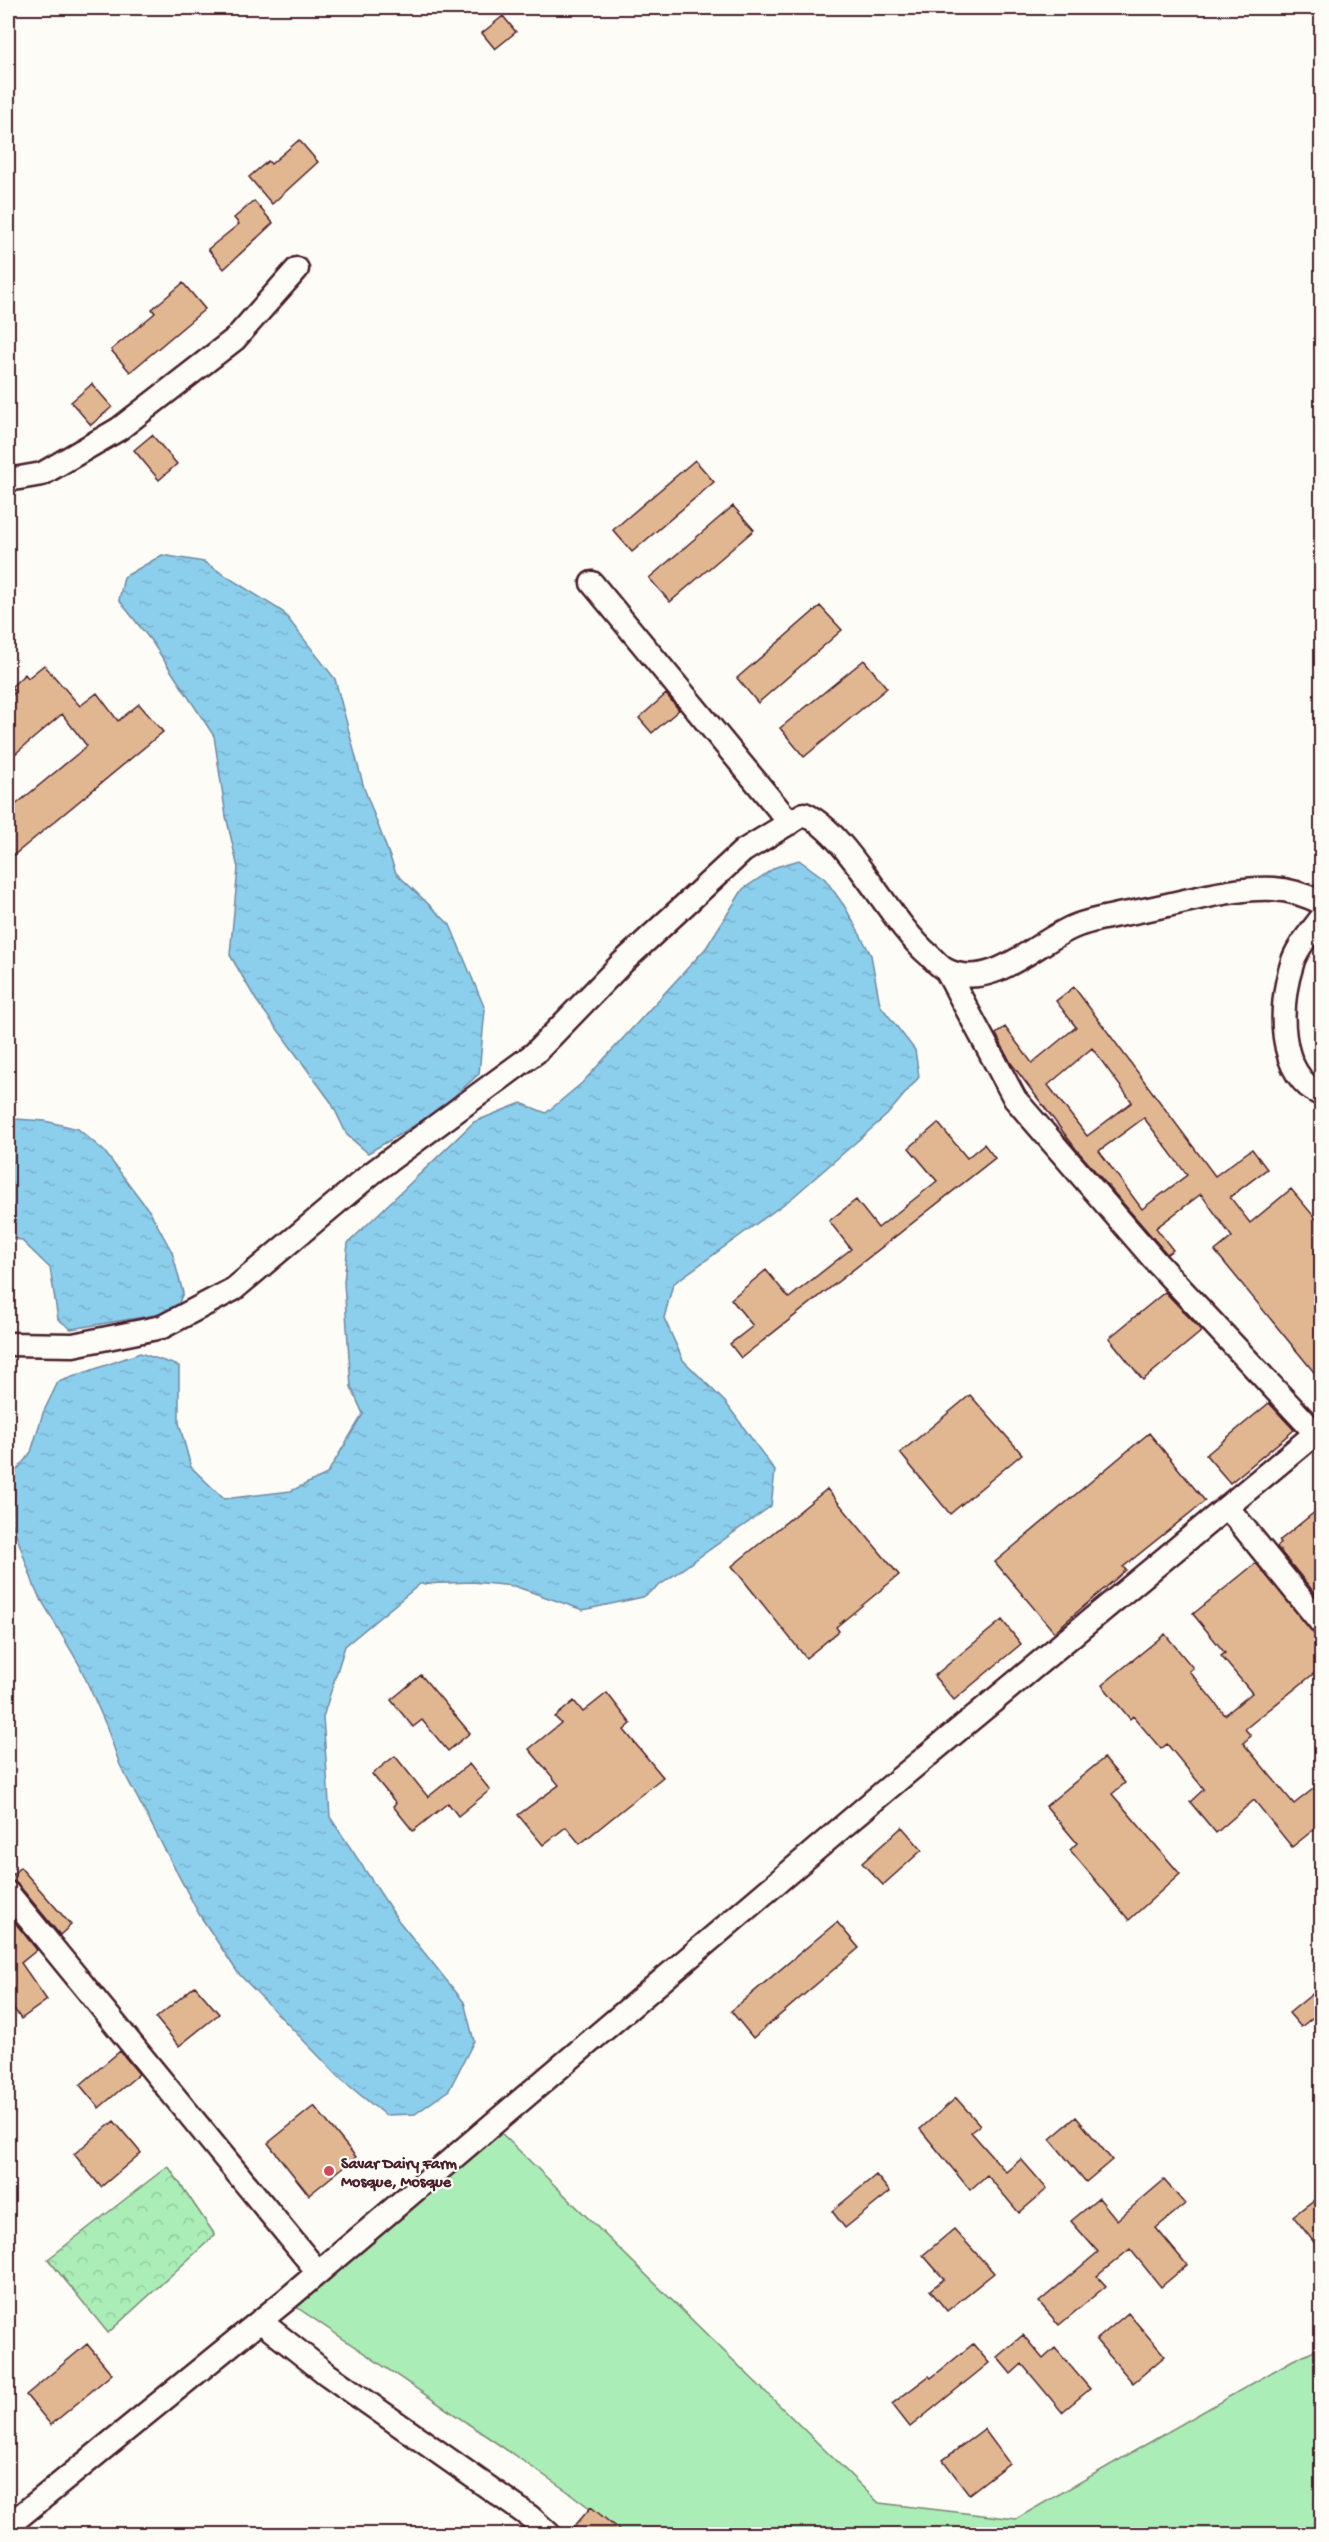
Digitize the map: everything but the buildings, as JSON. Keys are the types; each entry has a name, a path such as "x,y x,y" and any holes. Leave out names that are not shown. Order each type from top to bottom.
{"street":[{"path":"8,480 42,474 119,429 235,339 297,269"},
{"path":"591,583 790,823"},
{"path":"8,1344 73,1345 162,1327 234,1289 372,1173 535,1053 622,963 743,851 804,814 819,820 912,941 946,970 1015,1099 1156,1263 1320,1434 886,1790 260,2321 8,2526"},
{"path":"946,970 976,976 1003,966 1077,925 1210,896 1254,889 1276,889 1303,893 1322,903"},
{"path":"1322,917 1292,962 1283,1008 1288,1053 1299,1078 1312,1090 1322,1095"},
{"path":"1228,1508 1322,1624"},
{"path":"8,1893 318,2272"},
{"path":"260,2321 327,2374 530,2516 549,2535"}],"green space":[{"path":"492,2124 879,2503 1016,2519 1293,2360 1321,2347 1321,2534 624,2534 567,2491 286,2300"},
{"path":"168,2166 215,2235 108,2333 48,2259"}],"water":[{"path":"162,555 204,562 283,612 335,679 364,788 396,873 450,925 485,1009 479,1074 434,1114 368,1153 347,1135 331,1102 256,1000 230,955 238,868 226,816 214,736 152,642 119,600 124,577"},
{"path":"799,860 825,879 845,907 871,955 880,1005 915,1050 919,1077 887,1115 792,1198 673,1284 664,1318 683,1360 726,1403 775,1471 771,1506 643,1597 583,1610 514,1586 472,1582 420,1584 345,1646 323,1717 330,1817 398,1920 464,2002 474,2041 449,2090 415,2114 385,2115 342,2080 238,1973 199,1914 120,1765 106,1725 79,1664 36,1591 12,1523 14,1474 31,1452 43,1413 58,1382 140,1353 179,1366 179,1423 191,1467 224,1499 291,1491 327,1474 363,1414 351,1387 344,1282 348,1243 474,1122 521,1103 546,1113 582,1083 706,948 743,889 776,867"},
{"path":"8,1112 15,1119 45,1121 78,1129 104,1151 150,1212 172,1252 183,1293 178,1305 167,1313 71,1329 58,1319 50,1268 21,1240 8,1237"}],"place":[{"name":"Savar Dairy Farm Mosque, Mosque","path":"329,2171"}]}
